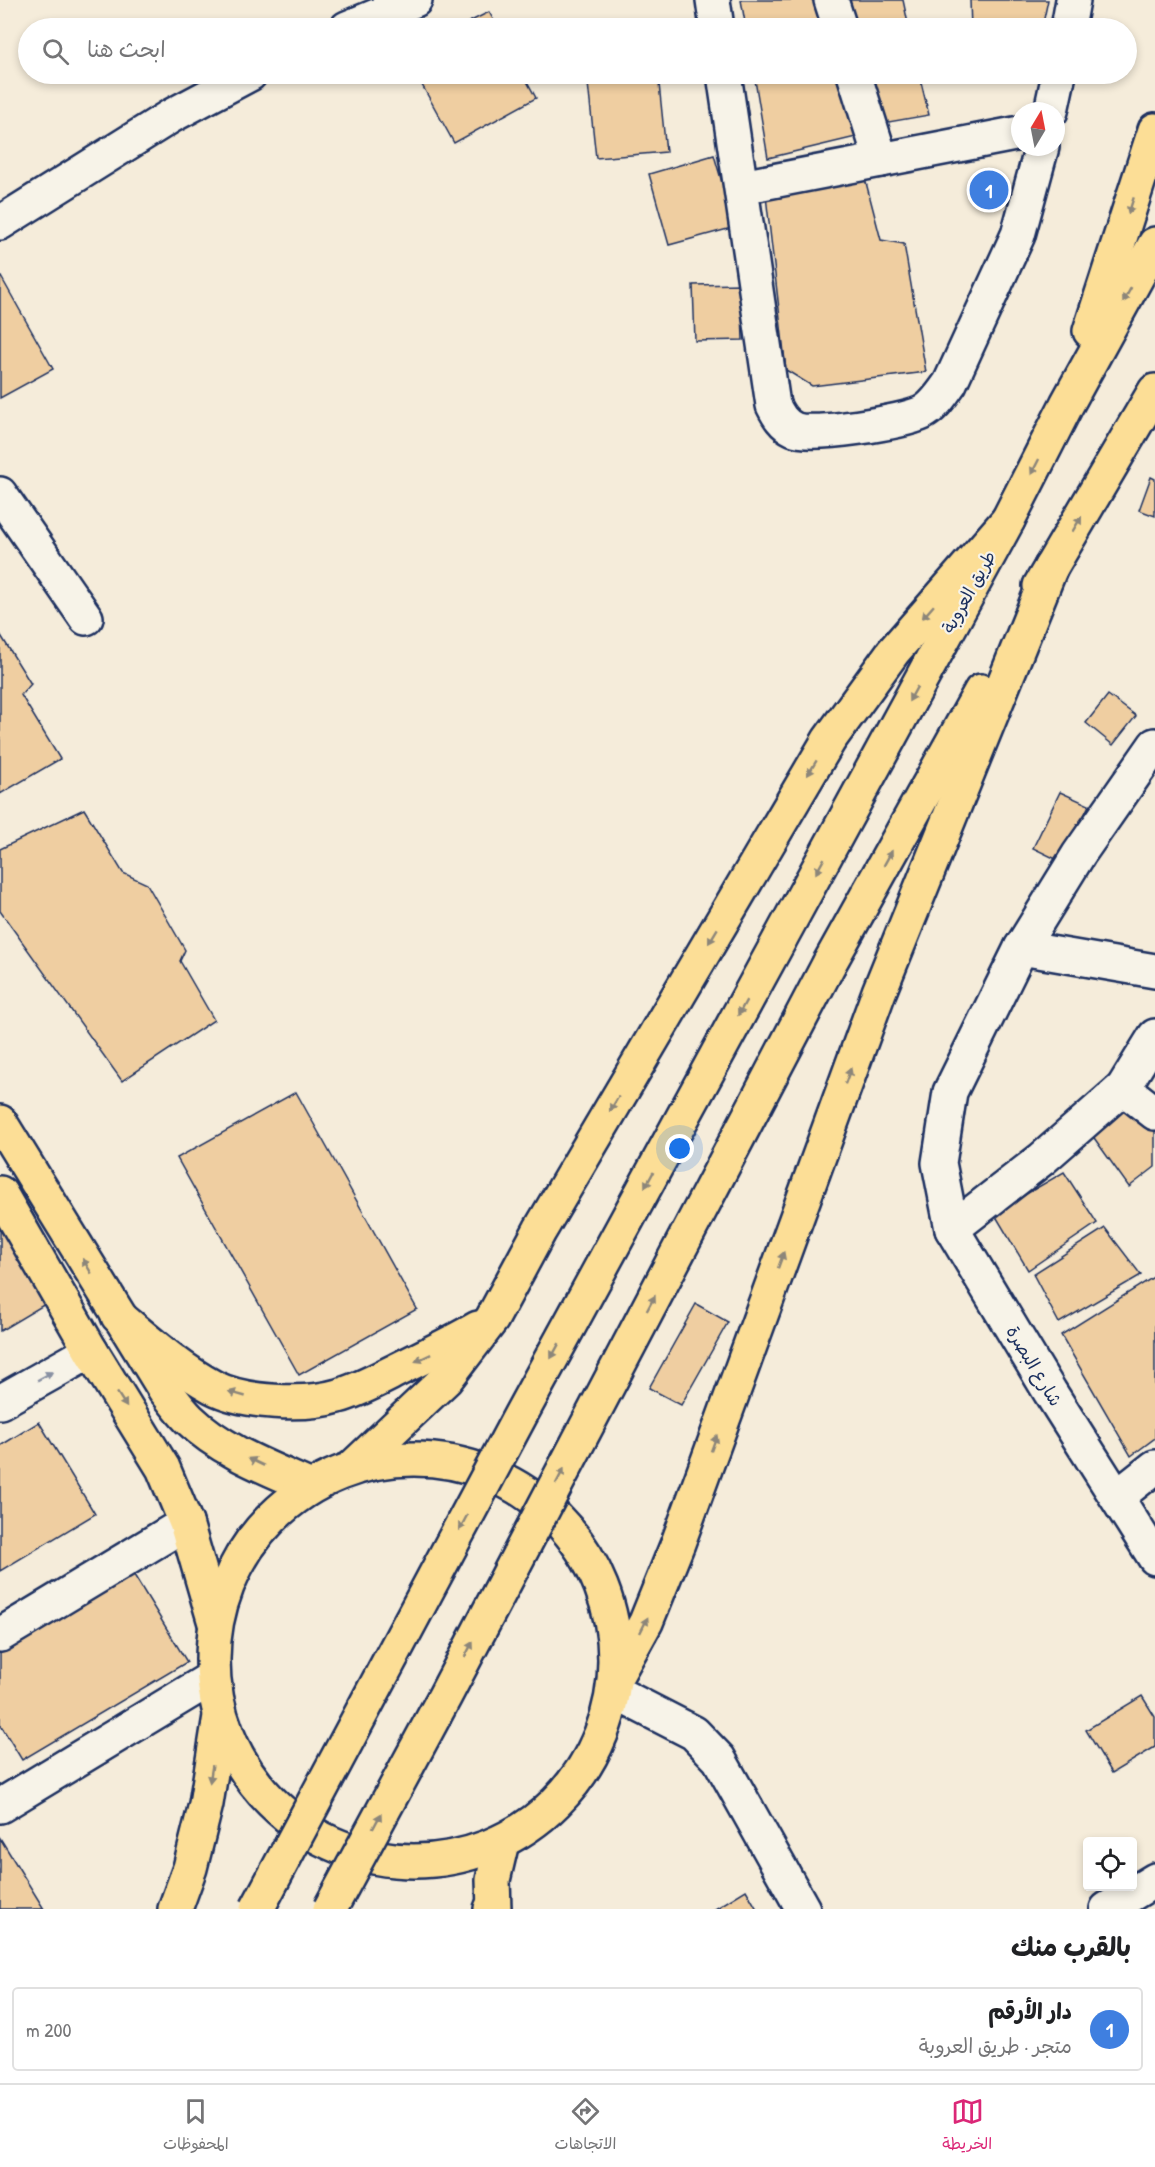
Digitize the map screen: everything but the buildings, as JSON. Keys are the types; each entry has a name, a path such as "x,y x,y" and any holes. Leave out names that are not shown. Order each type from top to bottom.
{"main road":[{"path":"1067,405 1155,130"},
{"name":"طريق العروبة","path":"257,1909 520,1416 1008,520 1067,405 1155,244"},
{"path":"330,1909 445,1696 829,964 1051,567 1147,414 1155,391"},
{"path":"354,1466 446,1379 492,1319 540,1230 829,740 893,652 1008,520"},
{"path":"615,1684 607,1598 569,1530 508,1480 432,1458 354,1466 309,1486 265,1522 233,1569 215,1623 212,1678 220,1716 251,1779 301,1827 366,1855 435,1860 502,1842 543,1815 577,1780 601,1739 615,1684 646,1622 678,1543 879,992 1051,567"},
{"path":"0,1122 165,1390 189,1419 219,1443 254,1462 309,1486"},
{"path":"0,1193 91,1351 163,1468 186,1523 215,1623"},
{"path":"118,1316 180,1366 215,1388 255,1400 297,1402 338,1396 371,1383 445,1348 492,1319"},
{"path":"175,1909 190,1868 206,1804 220,1716"},
{"path":"492,1908 493,1880 502,1842"}],"street":[{"path":"371,18 415,0"},
{"path":"713,0 716,18"},
{"path":"831,0 837,18"},
{"path":"1070,18 1073,0"},
{"path":"0,223 171,116 231,84"},
{"path":"726,84 773,405 780,419 794,429 811,432 905,420 924,412 939,399 950,383 1018,235 1040,156"},
{"path":"857,84 880,160"},
{"path":"1053,102 1057,84"},
{"path":"742,187 1011,135"},
{"path":"0,494 86,618"},
{"path":"1155,745 1079,854 1021,948 1155,971"},
{"name":"شارع البصرة","path":"1021,948 950,1092 939,1163 952,1228 1050,1392 1155,1558"},
{"path":"952,1228 1042,1159 1123,1088 1155,1036"},
{"path":"1123,1088 1155,1113"},
{"path":"0,1402 91,1351"},
{"path":"1117,1497 1155,1467"},
{"path":"0,1635 186,1523"},
{"path":"0,1806 212,1678"},
{"path":"615,1684 694,1732 719,1759 802,1909"},
{"path":"1107,1909 1144,1894"}],"place":[{"name":"دار الأرقم","path":"989,190"}]}
